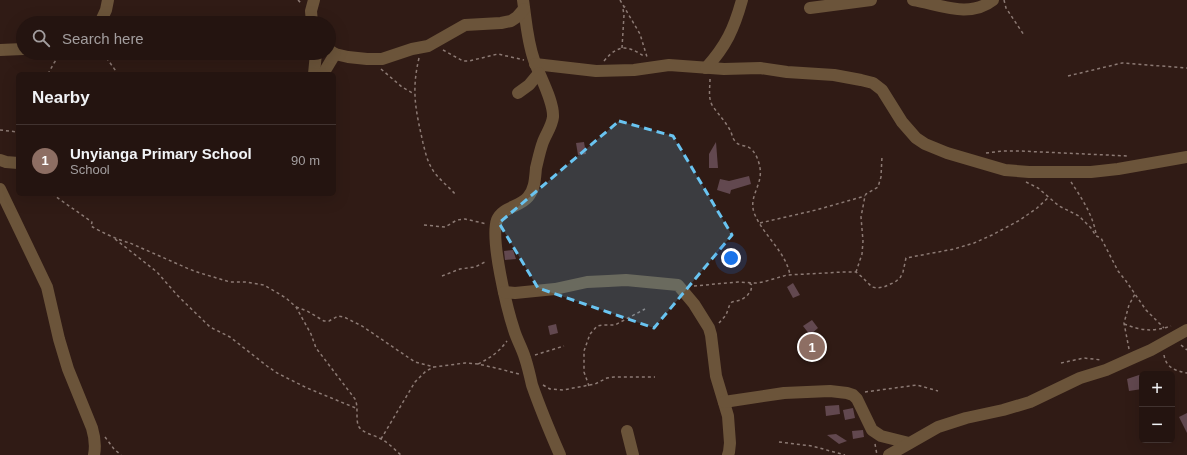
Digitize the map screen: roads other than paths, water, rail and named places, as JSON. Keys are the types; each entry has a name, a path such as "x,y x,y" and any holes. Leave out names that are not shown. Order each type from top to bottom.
{"street":[{"path":"103,16 108,0"},
{"path":"311,16 311,11 314,0"},
{"path":"704,67 719,52 729,36 736,22 742,0"},
{"path":"810,8 871,0"},
{"path":"913,0 964,10 984,6 993,0"},
{"path":"336,53 348,57 377,60 428,45 465,26 511,21 517,18 524,4"},
{"path":"524,4 529,41 536,66 550,102 553,119 538,157 535,180 531,194 522,203 502,214 498,218 496,227 497,255 504,292 514,330 525,358 536,397 560,455"},
{"path":"0,50 16,49"},
{"path":"314,72 315,60"},
{"path":"324,72 329,60"},
{"path":"536,66 596,71 634,70 669,65 724,69 760,68 787,72 834,75 873,83 882,90 908,129 924,144 947,153 1003,170 1029,172 1091,172 1118,169 1187,157"},
{"path":"518,93 529,85 536,66"},
{"path":"0,160 16,163"},
{"path":"0,190 47,286 58,339 95,438 96,445 94,455"},
{"path":"504,292 515,293 555,289 587,282 614,280 643,281 678,285 694,304 709,328 716,371 728,416 730,443 728,455"},
{"path":"889,455 938,427 966,418 1017,406 1080,378 1106,370 1162,344 1184,327"},
{"path":"724,402 784,393 830,391 847,393 853,395 857,399 872,430 881,436 909,443"},
{"path":"627,431 633,455"}],"place":[{"name":"Unyianga Primary School","path":"812,347"}]}
